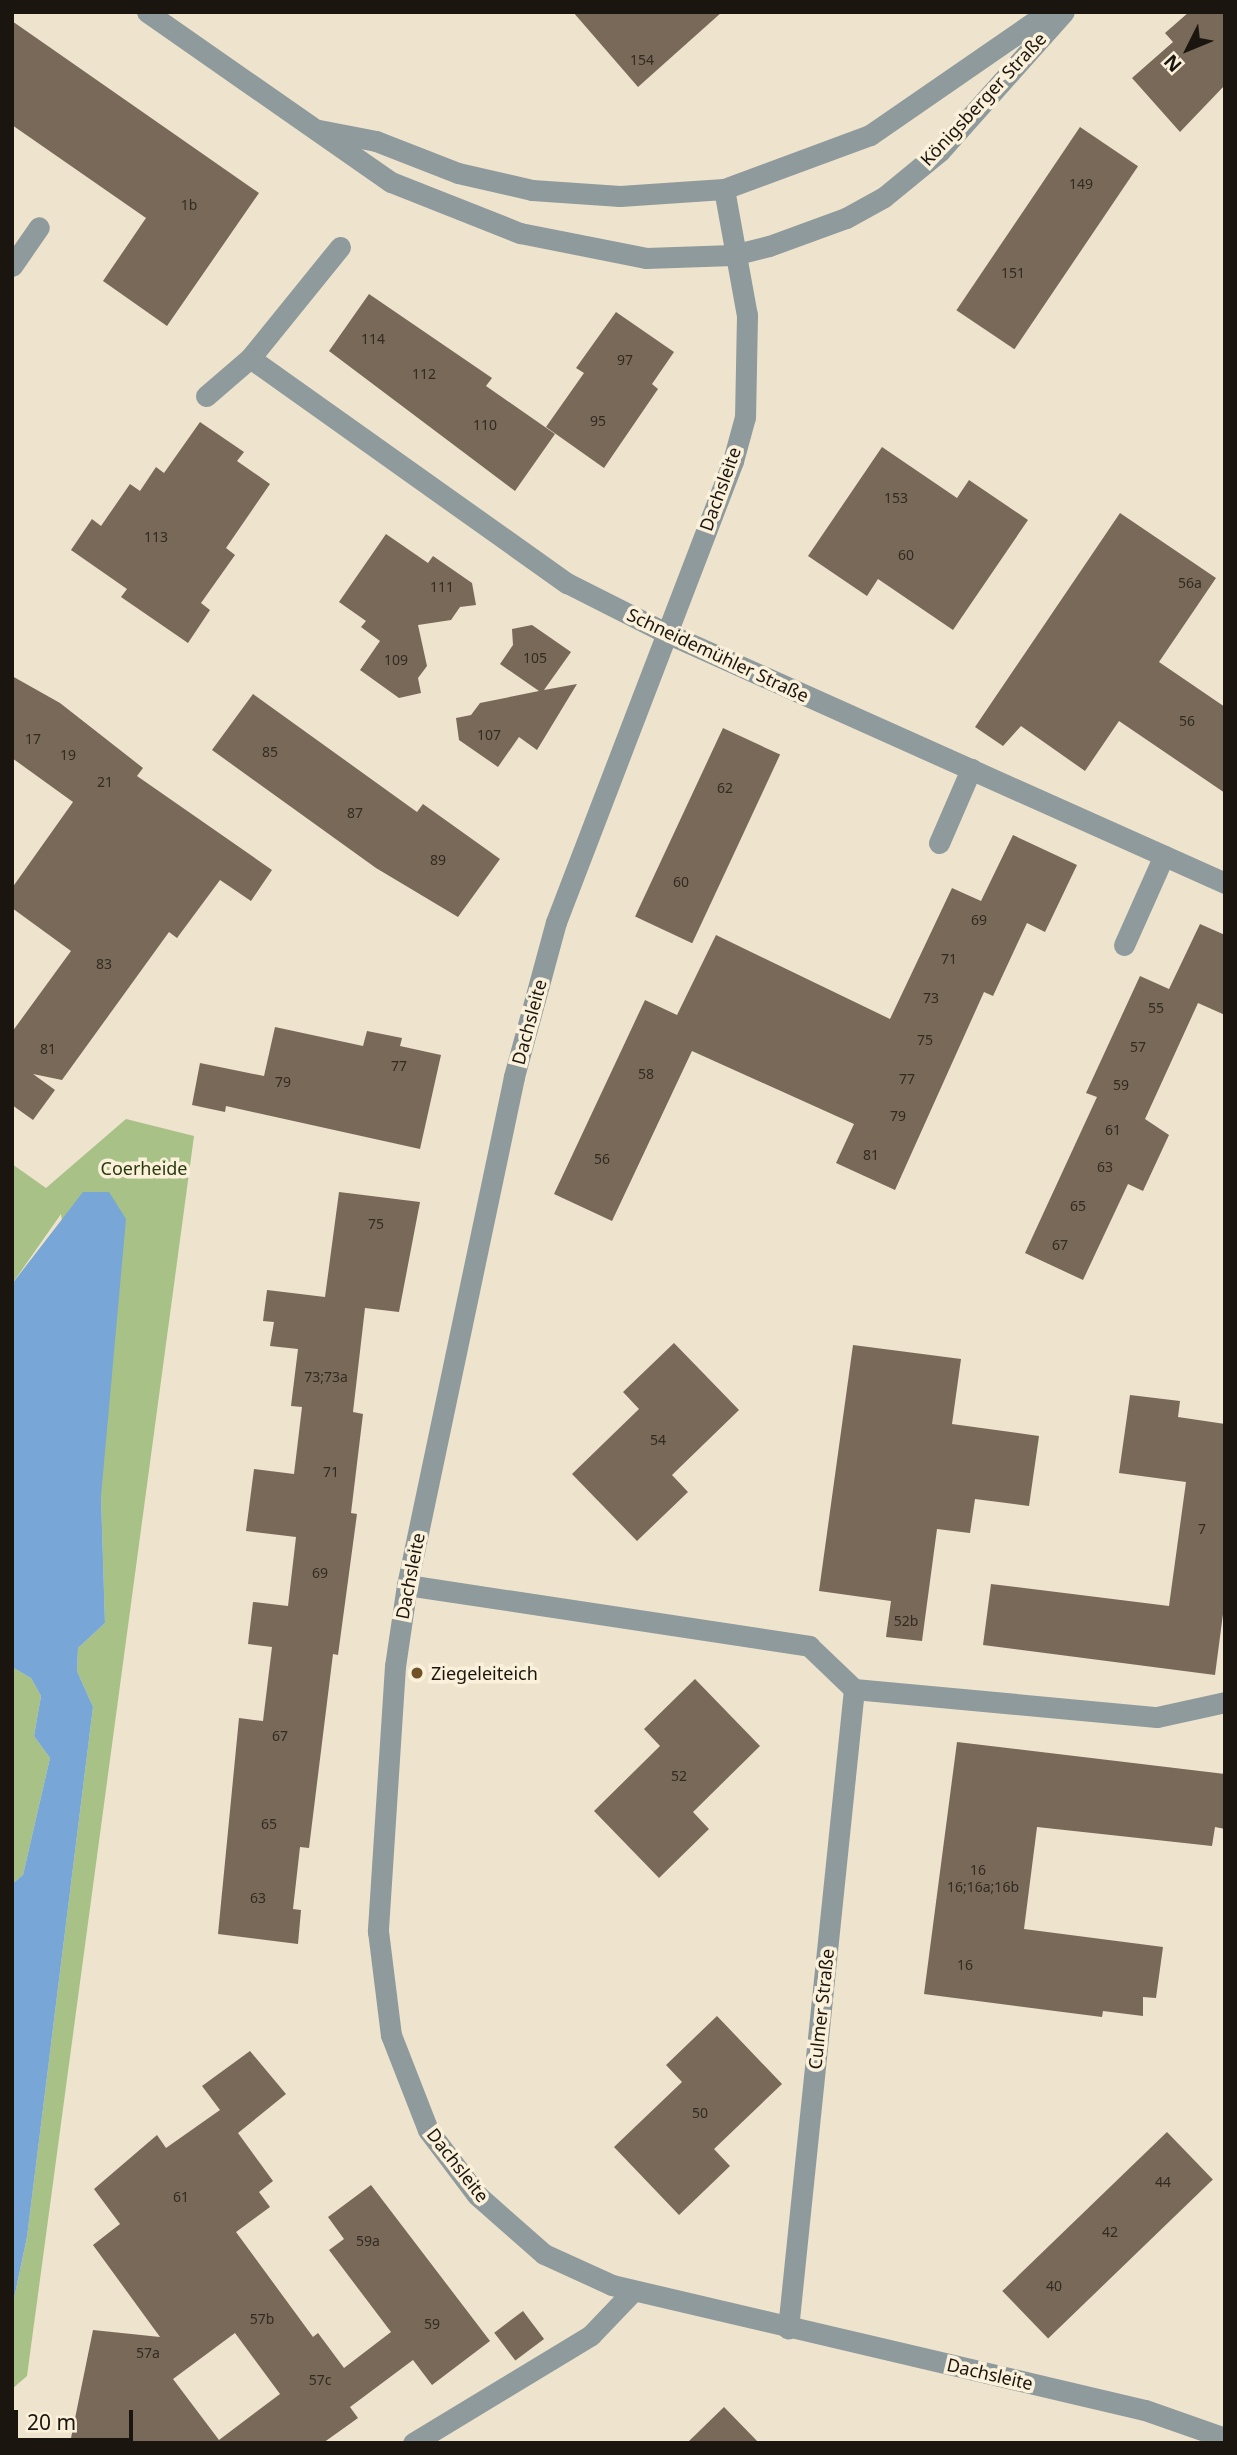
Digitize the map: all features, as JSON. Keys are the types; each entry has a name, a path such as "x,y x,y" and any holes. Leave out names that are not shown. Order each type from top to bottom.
{"street":[{"name":"Königsberger Straße","path":"147,12 391,182 520,233 603,254 733,255 808,234 884,197 940,151 1063,12"},
{"name":"Königsberger Straße","path":"316,130 376,141 457,173 532,190 620,196 724,189 870,135 1048,12"},
{"name":"Dachsleite","path":"724,189 733,255 747,315 744,417 733,461 664,632 556,922 514,1077 407,1585 395,1666 378,1931 391,2035 428,2130 477,2195 544,2254 633,2291 1145,2410 1225,2438"},
{"path":"12,266 39,227"},
{"path":"206,396 250,358 340,247"},
{"name":"Schneidemühler Straße","path":"250,358 567,583 664,632 1225,883"},
{"path":"939,843 971,769"},
{"path":"1124,945 1164,855"},
{"path":"407,1585 809,1646 854,1689 1157,1717 1225,1702"},
{"name":"Culmer Straße","path":"788,2329 854,1689"},
{"path":"413,2443 591,2335 633,2291"}],"green space":[{"name":"Coerheide","path":"126,1119 194,1136 27,2376 12,2389 12,2308 27,2237 93,1707 77,1671 78,1648 105,1623 101,1496 61,1214 12,1284 12,1164 46,1188"},
{"path":"12,1667 31,1678 41,1696 34,1736 50,1758 23,1875 12,1884"}],"water":[{"path":"83,1192 109,1192 126,1219 101,1496 105,1623 78,1648 77,1671 93,1707 27,2237 12,2308 12,1884 23,1875 50,1758 34,1736 41,1696 31,1678 12,1667 12,1284"}],"building":[{"path":"573,12 722,12 638,87"},
{"path":"1189,12 1225,12 1225,85 1180,132 1132,78 1173,42 1165,33"},
{"path":"12,21 259,193 167,326 103,281 146,218 12,125"},
{"path":"1080,127 1138,166 1014,349 956,310"},
{"path":"369,294 492,378 486,386 555,434 515,491 329,351"},
{"path":"616,312 674,352 652,384 658,389 604,468 546,427 584,373 576,368"},
{"path":"200,422 244,452 237,461 270,484 226,548 235,555 201,603 210,610 188,643 121,597 127,589 71,550 92,519 101,526 130,484 140,491 156,467 164,473"},
{"path":"882,447 957,498 969,480 1028,520 953,630 878,579 867,596 808,556"},
{"path":"1120,513 1216,578 1159,662 1225,707 1225,793 1119,721 1085,771 1021,726 1003,746 975,727"},
{"path":"386,534 428,563 433,556 472,583 476,605 460,607 451,620 418,625 427,666 418,678 421,693 399,698 360,670 380,641 361,627 366,621 339,602"},
{"path":"532,625 571,652 544,690 577,684 537,750 519,737 498,767 459,740 456,718 471,715 480,703 539,691 500,664 513,645 512,629"},
{"path":"12,676 60,703 143,768 137,776 272,870 251,901 220,880 177,938 169,932 62,1080 33,1074 55,1090 33,1120 12,1105 12,1032 71,951 12,908 12,888 73,802 12,758"},
{"path":"253,694 417,812 423,804 500,859 458,917 376,868 212,750"},
{"path":"723,728 780,755 692,943 635,917"},
{"path":"1013,835 1077,865 1045,932 1027,923 993,996 984,992 895,1190 836,1163 854,1124 692,1051 612,1221 554,1194 645,1000 677,1015 716,935 890,1019 952,888 981,901"},
{"path":"1200,924 1225,935 1225,1015 1198,1003 1145,1119 1169,1135 1143,1191 1128,1184 1083,1280 1025,1253 1097,1097 1086,1093 1140,976 1169,989"},
{"path":"275,1027 363,1046 367,1031 402,1038 400,1046 441,1055 420,1149 226,1106 225,1112 192,1105 200,1063 264,1076"},
{"path":"339,1192 420,1202 399,1312 365,1308 353,1412 363,1414 351,1513 357,1514 338,1655 333,1654 309,1848 300,1847 293,1909 301,1910 298,1944 218,1934 239,1718 263,1721 272,1647 248,1644 253,1602 288,1606 296,1537 246,1531 254,1469 294,1474 302,1407 291,1406 298,1349 270,1346 274,1322 263,1321 267,1290 325,1297"},
{"path":"674,1343 739,1410 672,1475 688,1492 637,1541 572,1474 639,1409 623,1392"},
{"path":"853,1345 961,1359 952,1424 1039,1436 1029,1506 975,1499 970,1533 937,1529 922,1641 886,1637 891,1601 819,1591"},
{"path":"1130,1395 1180,1401 1178,1417 1225,1424 1223,1614 1215,1675 983,1645 991,1584 1169,1606 1186,1482 1119,1473"},
{"path":"695,1679 760,1746 693,1812 709,1829 659,1878 594,1811 660,1746 644,1729"},
{"path":"957,1742 1225,1774 1225,1829 1215,1827 1212,1846 1037,1827 1024,1929 1163,1947 1156,1998 1143,1997 1143,2016 1103,2011 1102,2017 924,1994"},
{"path":"717,2016 782,2084 714,2149 730,2166 679,2215 614,2147 682,2082 666,2065"},
{"path":"250,2051 286,2094 238,2133 273,2181 259,2192 270,2207 236,2232 313,2337 318,2333 344,2368 391,2332 329,2250 344,2239 328,2217 371,2185 490,2341 432,2385 413,2360 350,2407 358,2418 323,2443 70,2443 93,2330 160,2337 93,2245 120,2224 94,2189 157,2135 166,2148 220,2110 202,2086","holes":["235,2333 280,2394 219,2440 173,2379"]},
{"path":"1167,2132 1213,2179 1048,2339 1002,2291"},
{"path":"523,2311 544,2339 515,2361 494,2333"},
{"path":"724,2407 759,2443 687,2443"}],"place":[{"name":"Ziegeleiteich","path":"417,1673"}]}
